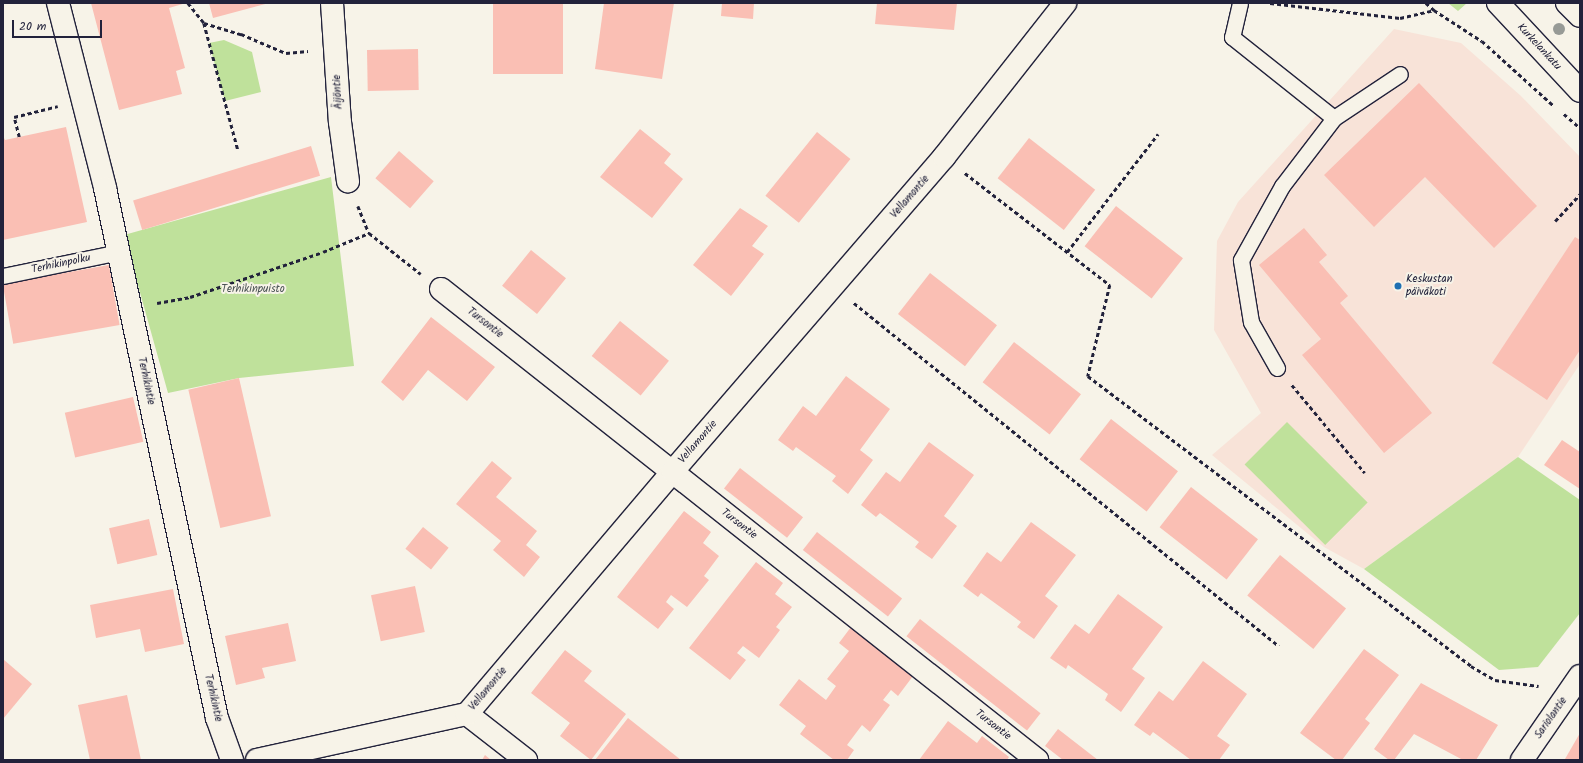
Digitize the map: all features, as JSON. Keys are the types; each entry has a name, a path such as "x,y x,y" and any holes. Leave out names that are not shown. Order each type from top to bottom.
{"street":[{"name":"Terhikintie","path":"58,3 83,100 119,252 217,718 232,760"},
{"name":"Äijöntie","path":"332,3 340,122 348,181"},
{"name":"Vellamontie","path":"257,760 467,714 673,471 944,157 1065,3"},
{"name":"Kurkelankatu","path":"1498,3 1580,91"},
{"path":"1567,3 1580,16"},
{"name":"Tursontie","path":"441,289 1037,760"},
{"name":"Sariolantie","path":"1522,760 1580,676"},
{"path":"467,714 526,760"}],"lane":[{"path":"1240,3 1232,37 1334,118"},
{"path":"1277,368 1251,322 1241,260 1282,186 1334,118 1400,74"},
{"name":"Terhikinpolku","path":"3,276 119,252"}],"path":[{"path":"188,3 204,23 238,150"},
{"path":"1270,3 1400,18 1434,10"},
{"path":"1426,3 1434,10 1482,41 1557,108"},
{"path":"204,23 241,34 286,53 336,48"},
{"path":"19,137 14,117 83,100"},
{"path":"1563,113 1580,128"},
{"path":"1067,252 1158,134"},
{"path":"960,169 1110,285 1088,376 1471,666 1495,680 1542,686"},
{"path":"348,181 369,233 441,289"},
{"path":"1555,221 1580,194"},
{"path":"131,308 190,297 323,252 369,233"},
{"path":"849,299 1279,646"},
{"path":"1277,368 1365,473"}],"shaded area":[{"name":"Keskustan päiväkoti","path":"1394,29 1461,43 1521,96 1580,157 1580,364 1518,457 1364,569 1324,547 1212,455 1261,413 1214,330 1217,241 1238,202"}],"green space":[{"path":"1448,3 1467,3 1458,11"},
{"path":"224,40 252,52 261,92 225,101 209,43"},
{"name":"Terhikinpuisto","path":"331,177 354,366 239,378 168,393 124,235"},
{"path":"1287,422 1368,503 1325,545 1245,464"},
{"path":"1518,457 1580,500 1580,613 1538,667 1499,670 1364,569"}],"building":[{"path":"91,3 186,3 169,8 185,68 176,71 182,94 119,110"},
{"path":"209,3 269,3 213,18"},
{"path":"493,3 563,3 563,74 493,74"},
{"path":"604,3 674,3 662,79 595,69"},
{"path":"722,3 754,3 753,19 721,16"},
{"path":"877,3 957,3 954,30 875,24"},
{"path":"418,49 419,90 368,91 367,50"},
{"path":"1419,83 1537,206 1494,248 1425,177 1374,227 1324,175"},
{"path":"66,127 87,222 3,240 3,136 5,140"},
{"path":"640,129 671,154 664,163 683,179 652,218 600,177"},
{"path":"817,132 850,159 799,223 765,196"},
{"path":"1029,138 1095,190 1064,230 998,178"},
{"path":"311,146 320,176 142,230 133,200"},
{"path":"399,151 434,181 410,208 375,178"},
{"path":"1116,206 1183,258 1152,299 1085,246"},
{"path":"740,208 768,226 752,246 764,254 731,296 693,265"},
{"path":"1304,228 1327,255 1319,262 1348,296 1340,303 1432,413 1384,453 1302,355 1321,339 1259,265"},
{"path":"1575,237 1580,240 1580,350 1547,400 1492,363"},
{"path":"531,250 566,278 537,314 502,286"},
{"path":"109,265 120,325 13,344 3,284"},
{"path":"930,273 997,325 965,366 898,314"},
{"path":"431,317 495,367 467,401 428,370 403,401 381,382"},
{"path":"620,321 669,361 641,396 592,356"},
{"path":"1014,342 1081,394 1050,435 983,382"},
{"path":"846,376 890,409 860,450 873,460 848,494 832,481 836,476 796,447 793,451 778,440 803,406 816,416"},
{"path":"239,378 271,516 220,528 188,390"},
{"path":"133,397 143,442 75,458 65,413"},
{"path":"1111,419 1178,471 1147,512 1080,459"},
{"path":"1562,440 1580,452 1580,489 1544,465"},
{"path":"929,442 974,475 944,516 957,526 932,559 915,547 919,542 880,513 876,517 861,505 886,472 900,482"},
{"path":"492,461 512,478 496,497 537,531 526,545 540,557 524,577 493,550 501,541 456,504"},
{"path":"740,468 803,517 787,538 724,488"},
{"path":"1191,487 1258,539 1227,580 1160,527"},
{"path":"684,511 711,532 703,543 719,556 704,576 709,580 687,607 671,595 666,602 674,609 658,629 617,597"},
{"path":"149,519 157,555 117,564 109,528"},
{"path":"1031,522 1076,555 1045,596 1058,606 1034,639 1017,627 1021,622 981,593 978,597 963,586 987,552 1001,562"},
{"path":"423,527 449,548 431,570 405,549"},
{"path":"817,532 902,598 888,617 803,550"},
{"path":"1280,555 1346,608 1313,649 1247,595"},
{"path":"756,562 783,583 775,594 792,607 776,627 780,630 759,658 743,646 737,653 746,660 730,680 689,648"},
{"path":"415,586 425,632 381,641 371,595"},
{"path":"173,589 184,644 145,652 140,629 96,638 90,605"},
{"path":"1118,594 1163,627 1132,669 1145,678 1121,712 1105,700 1108,694 1068,665 1066,669 1050,658 1075,624 1089,634"},
{"path":"920,619 1041,713 1027,731 906,636"},
{"path":"288,623 296,661 262,668 265,678 236,685 225,636"},
{"path":"851,627 913,676 898,696 891,690 883,700 890,705 870,732 862,725 847,745 854,750 847,760 834,760 800,734 806,726 779,705 799,679 826,700 836,686 827,679 849,651 839,643"},
{"path":"1364,649 1399,675 1365,719 1370,723 1342,760 1336,760 1300,733"},
{"path":"565,650 592,671 584,681 626,714 591,760 560,736 570,723 531,693"},
{"path":"3,659 32,684 3,719"},
{"path":"1203,661 1247,694 1217,736 1230,745 1219,760 1191,760 1153,732 1150,736 1134,725 1159,691 1173,701"},
{"path":"1421,683 1498,725 1476,760 1463,760 1414,734 1394,760 1389,760 1374,749"},
{"path":"127,695 141,760 90,760 78,705"},
{"path":"628,718 681,760 595,760"},
{"path":"948,721 977,743 982,736 1009,757 1007,760 919,760"},
{"path":"1058,729 1098,760 1063,760 1045,746"},
{"path":"1580,733 1580,760 1565,759"},
{"path":"485,755 491,760 482,760"}],"place":[{"name":"Keskustan päiväkoti","path":"1398,286"}]}
